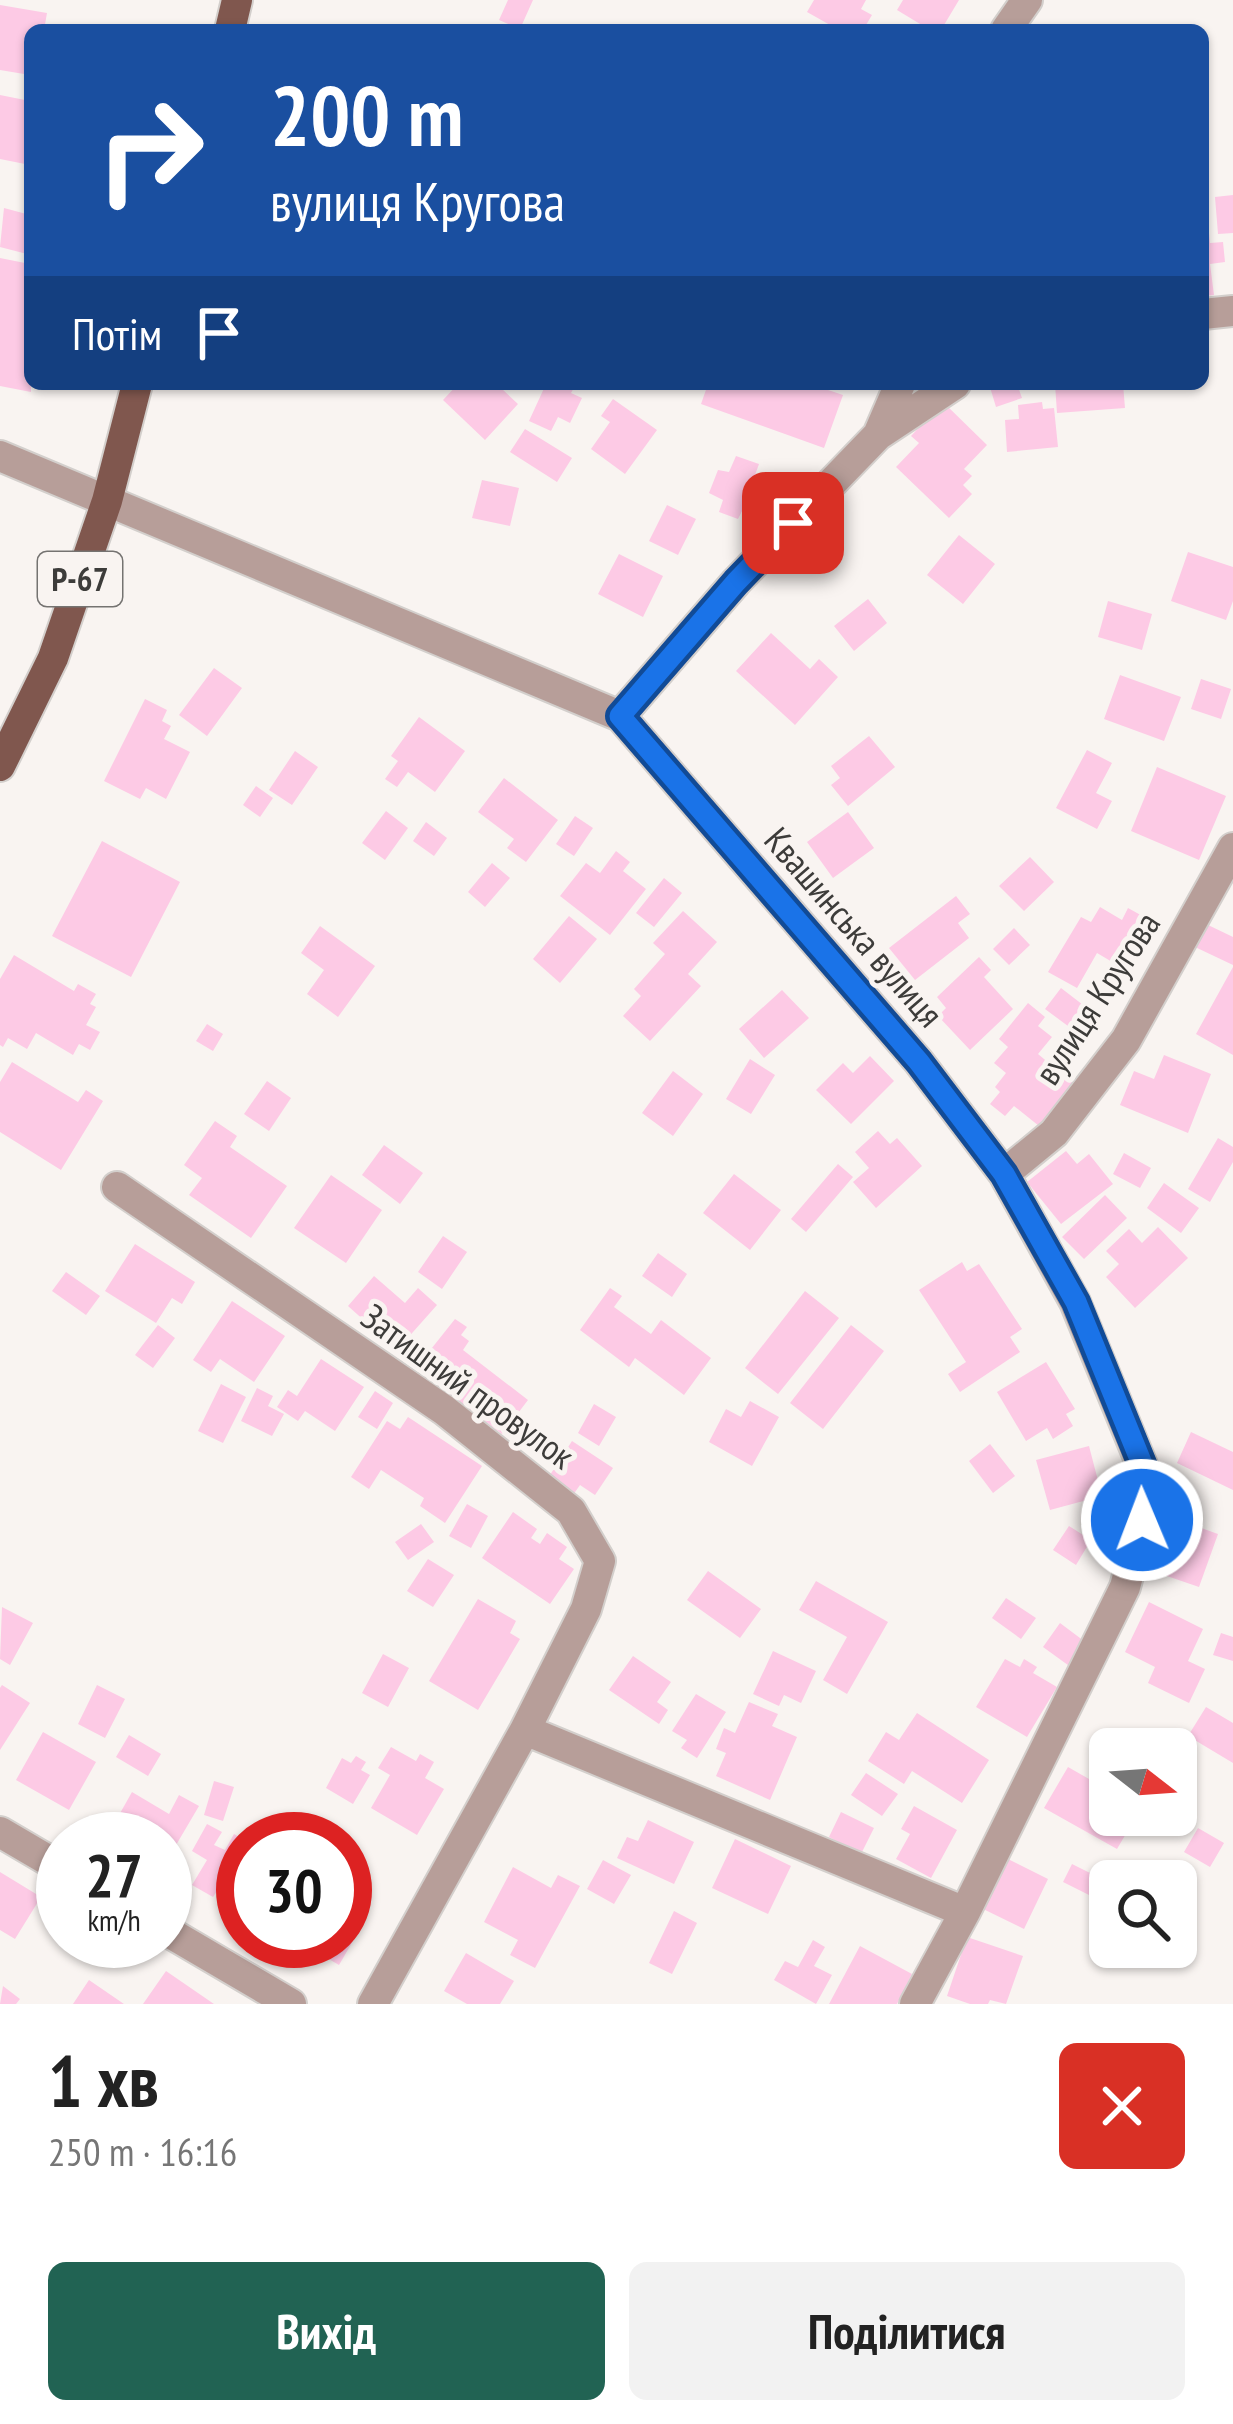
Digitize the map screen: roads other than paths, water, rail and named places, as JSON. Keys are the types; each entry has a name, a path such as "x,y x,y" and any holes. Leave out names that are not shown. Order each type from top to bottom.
{"main road":[{"name":"Р-67","path":"0,766 53,658 107,501 135,390"}],"street":[{"path":"878,435 897,390"},
{"path":"620,716 736,582 878,435 946,390"},
{"name":"Квашинська вулиця","path":"0,456 620,716 919,1062 1004,1174 1076,1302 1151,1486 1125,1587 915,2004"},
{"name":"вулиця Кругова","path":"1004,1174 1054,1133 1126,1040 1233,848"},
{"name":"Затишний провулок","path":"117,1187 444,1410 571,1511 600,1561 586,1609 525,1730"},
{"path":"373,2004 525,1730 965,1912"},
{"path":"0,1832 36,1853"},
{"path":"192,1946 291,2004"}]}
